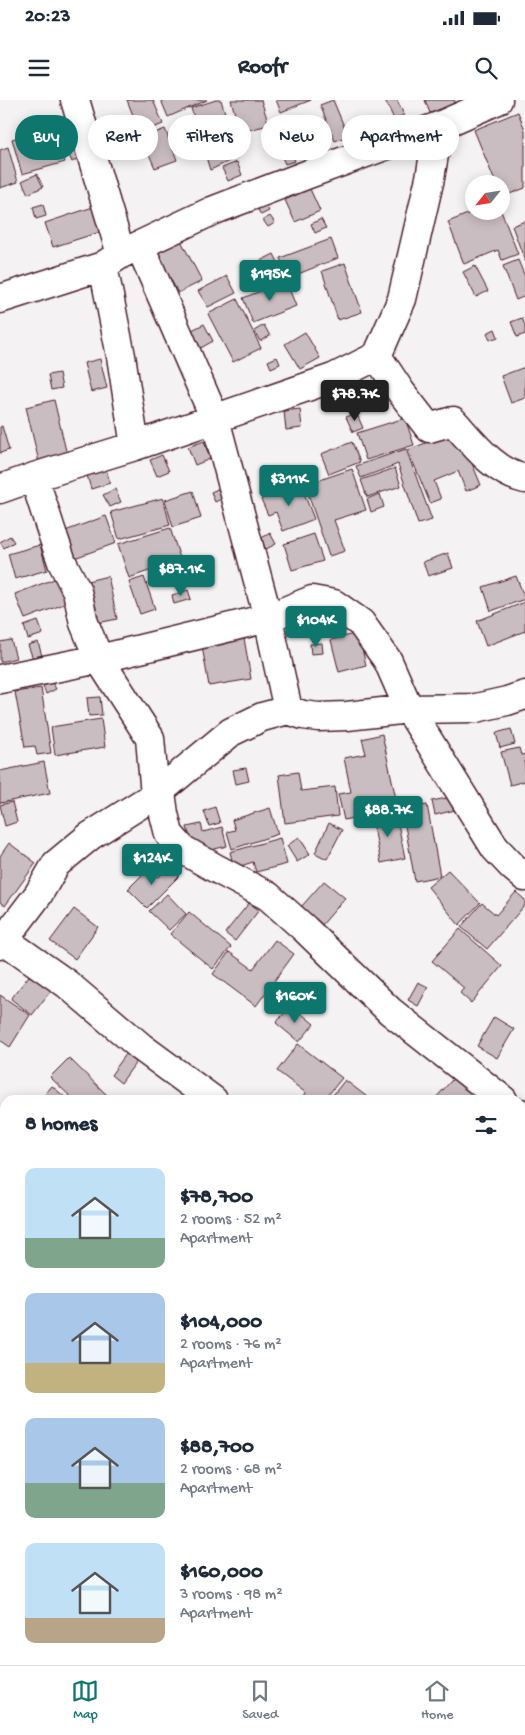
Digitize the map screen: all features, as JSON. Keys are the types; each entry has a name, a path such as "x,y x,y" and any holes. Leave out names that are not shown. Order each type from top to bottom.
{"street":[{"path":"75,100 121,255 215,419 268,618 288,710"},
{"path":"459,117 498,100"},
{"path":"0,299 121,255 212,211 347,160"},
{"path":"0,489 135,446 333,378 378,356 402,299 433,160"},
{"path":"121,255 121,356 135,446"},
{"path":"378,356 401,392 429,428 453,421 496,466 516,477 525,479"},
{"path":"34,477 62,562 76,591 84,623 99,659 150,738 155,795"},
{"path":"0,679 99,659 268,618 312,600 334,604 361,623 367,630 388,661 409,709 495,848 525,877"},
{"path":"155,795 231,732 262,717 288,710 318,717 347,716 409,709 476,708 525,695"},
{"path":"206,1095 141,1047 67,984 1,941 38,895 56,864 90,836 161,792 169,834 182,849 268,896 390,1011 497,1095"}],"building":[{"path":"127,100 153,100 163,124 158,126 158,115 133,115"},
{"path":"161,100 207,100 173,115 168,115 168,117"},
{"path":"221,100 225,115 193,115 191,108"},
{"path":"231,100 261,100 266,115 261,115 261,127 251,129 251,115 235,115"},
{"path":"276,100 311,100 281,112"},
{"path":"333,100 342,122 342,138 335,141 332,134 332,115 324,115 320,105"},
{"path":"385,100 397,100 404,115 392,115"},
{"path":"425,100 454,100 456,104 430,113"},
{"path":"518,112 525,130 525,188 510,194 510,175 492,175 474,130"},
{"path":"165,129 168,137 168,160 177,160 155,168 152,160 158,160 158,132"},
{"path":"15,138 15,150 12,139"},
{"path":"78,145 83,156 78,159"},
{"path":"8,147 18,182 0,188 0,150"},
{"path":"18,160 64,160 65,162 22,174"},
{"path":"207,160 232,160 210,170"},
{"path":"283,160 295,161 285,164"},
{"path":"237,162 242,175 228,181 222,168"},
{"path":"37,174 43,187 28,194 22,181"},
{"path":"310,189 320,211 295,222 285,200"},
{"path":"43,204 46,216 36,219 33,207"},
{"path":"265,204 269,211 261,215 257,208"},
{"path":"93,207 100,232 53,247 45,223"},
{"path":"465,215 465,220 505,220 518,254 502,260 498,250 464,264 448,222"},
{"path":"270,216 275,223 268,227 263,220"},
{"path":"321,219 326,228 315,233 311,224"},
{"path":"525,221 525,261 512,226"},
{"path":"178,235 202,281 178,293 154,247"},
{"path":"331,239 338,258 288,278 280,258"},
{"path":"274,254 285,276 257,289 246,268"},
{"path":"518,260 525,277 525,296 516,300 503,266"},
{"path":"345,263 362,312 338,320 322,271"},
{"path":"475,266 488,291 476,297 463,272"},
{"path":"227,276 236,293 208,307 198,291"},
{"path":"286,281 296,306 253,323 243,298"},
{"path":"237,299 261,348 233,362 208,314"},
{"path":"522,318 525,334 517,337 511,322"},
{"path":"204,324 213,341 199,349 190,331"},
{"path":"264,325 270,336 260,341 254,331"},
{"path":"495,329 498,337 490,340 487,333"},
{"path":"305,332 320,358 300,369 285,344"},
{"path":"277,357 280,364 271,368 268,361"},
{"path":"100,359 107,388 91,392 84,363"},
{"path":"525,367 525,398 511,403 501,376"},
{"path":"59,373 62,388 51,390 48,375"},
{"path":"347,388 350,398 342,401 338,391"},
{"path":"54,400 67,455 39,462 26,407"},
{"path":"300,409 302,428 286,430 284,411"},
{"path":"356,412 363,428 353,432 346,417"},
{"path":"405,418 414,445 366,460 357,433"},
{"path":"2,426 9,450 0,453 0,427"},
{"path":"458,430 481,485 466,491 458,471 434,481 441,499 430,503 408,450"},
{"path":"204,441 210,459 195,465 188,447"},
{"path":"352,442 360,462 329,474 321,454"},
{"path":"406,449 432,520 418,524 398,464 361,478 356,466"},
{"path":"162,455 169,471 157,476 150,460"},
{"path":"395,468 401,486 367,497 361,480"},
{"path":"106,469 110,483 91,489 87,475"},
{"path":"352,469 366,510 334,520 345,551 329,556 305,485"},
{"path":"300,483 314,519 283,531 276,512 268,515 261,499"},
{"path":"220,488 225,497 215,502 211,492"},
{"path":"115,489 121,502 110,507 103,495"},
{"path":"193,491 201,518 173,527 165,500"},
{"path":"380,494 384,507 371,512 367,499"},
{"path":"163,498 170,525 119,539 111,512"},
{"path":"106,516 116,543 66,561 57,534"},
{"path":"170,528 186,576 168,582 163,566 129,578 118,544"},
{"path":"270,533 276,544 266,549 260,539"},
{"path":"314,534 323,561 292,570 284,544"},
{"path":"10,536 14,542 4,548 0,542"},
{"path":"40,545 47,570 15,579 8,554"},
{"path":"448,553 453,568 428,576 423,562"},
{"path":"62,576 72,601 25,619 15,594"},
{"path":"108,576 117,619 88,625 79,583"},
{"path":"516,576 525,599 491,611 483,587"},
{"path":"144,577 155,609 140,614 129,582"},
{"path":"188,590 191,599 174,604 172,595"},
{"path":"525,602 525,631 486,646 477,621"},
{"path":"38,621 43,634 28,639 24,626"},
{"path":"358,633 366,665 339,672 331,640"},
{"path":"244,638 251,679 209,686 202,646"},
{"path":"11,640 16,658 0,662 0,642"},
{"path":"38,642 42,656 33,659 28,645"},
{"path":"322,643 323,653 311,654 310,644"},
{"path":"52,682 56,689 46,694 43,686"},
{"path":"41,688 51,753 37,755 35,746 25,747 15,692"},
{"path":"100,697 102,715 89,716 87,698"},
{"path":"101,719 105,747 55,755 51,727"},
{"path":"511,729 515,744 500,748 496,733"},
{"path":"382,734 398,808 344,820 338,794 351,792 344,758 366,754 362,739"},
{"path":"519,748 521,755 525,754 525,781 510,785 501,752"},
{"path":"44,762 50,793 0,803 0,771"},
{"path":"246,768 249,781 236,784 233,770"},
{"path":"298,772 301,791 335,787 338,816 285,823 279,775"},
{"path":"452,797 455,810 435,815 432,801"},
{"path":"12,802 17,822 5,826 0,805"},
{"path":"427,805 440,876 415,881 402,809"},
{"path":"215,807 220,823 209,826 204,811"},
{"path":"270,808 278,834 232,849 227,832 235,830 232,820"},
{"path":"396,814 405,858 381,863 372,818"},
{"path":"329,823 342,830 327,859 315,853"},
{"path":"201,824 203,832 222,827 227,846 194,854 187,827"},
{"path":"299,837 310,854 297,862 287,846"},
{"path":"280,838 287,864 256,872 253,862 234,868 230,852"},
{"path":"9,843 36,863 5,906 0,902 0,856"},
{"path":"170,866 179,876 147,908 128,889 149,868 159,877"},
{"path":"448,870 480,903 459,925 428,887"},
{"path":"324,881 345,898 322,925 301,907"},
{"path":"516,892 525,900 525,905 487,949 461,927 482,903 496,915"},
{"path":"167,894 186,914 169,930 149,911"},
{"path":"249,903 259,910 235,941 225,933"},
{"path":"74,909 98,927 75,959 50,941"},
{"path":"189,912 231,947 213,969 170,934"},
{"path":"460,929 502,966 471,1003 460,993 464,988 432,961"},
{"path":"275,940 294,954 256,1006 213,974 229,952 253,969"},
{"path":"32,972 53,988 32,1015 11,999"},
{"path":"418,982 428,987 418,1006 408,1000"},
{"path":"0,995 30,1015 10,1047 0,1040"},
{"path":"291,1005 314,1024 299,1042 276,1023"},
{"path":"494,1017 514,1029 497,1058 477,1046"},
{"path":"298,1044 342,1078 328,1095 305,1095 306,1093 277,1071"},
{"path":"129,1050 139,1058 121,1083 111,1075"},
{"path":"69,1058 107,1095 69,1095 50,1077"},
{"path":"460,1071 479,1088 473,1095 438,1095"},
{"path":"345,1080 364,1095 333,1095"},
{"path":"52,1086 62,1095 44,1095"}]}
